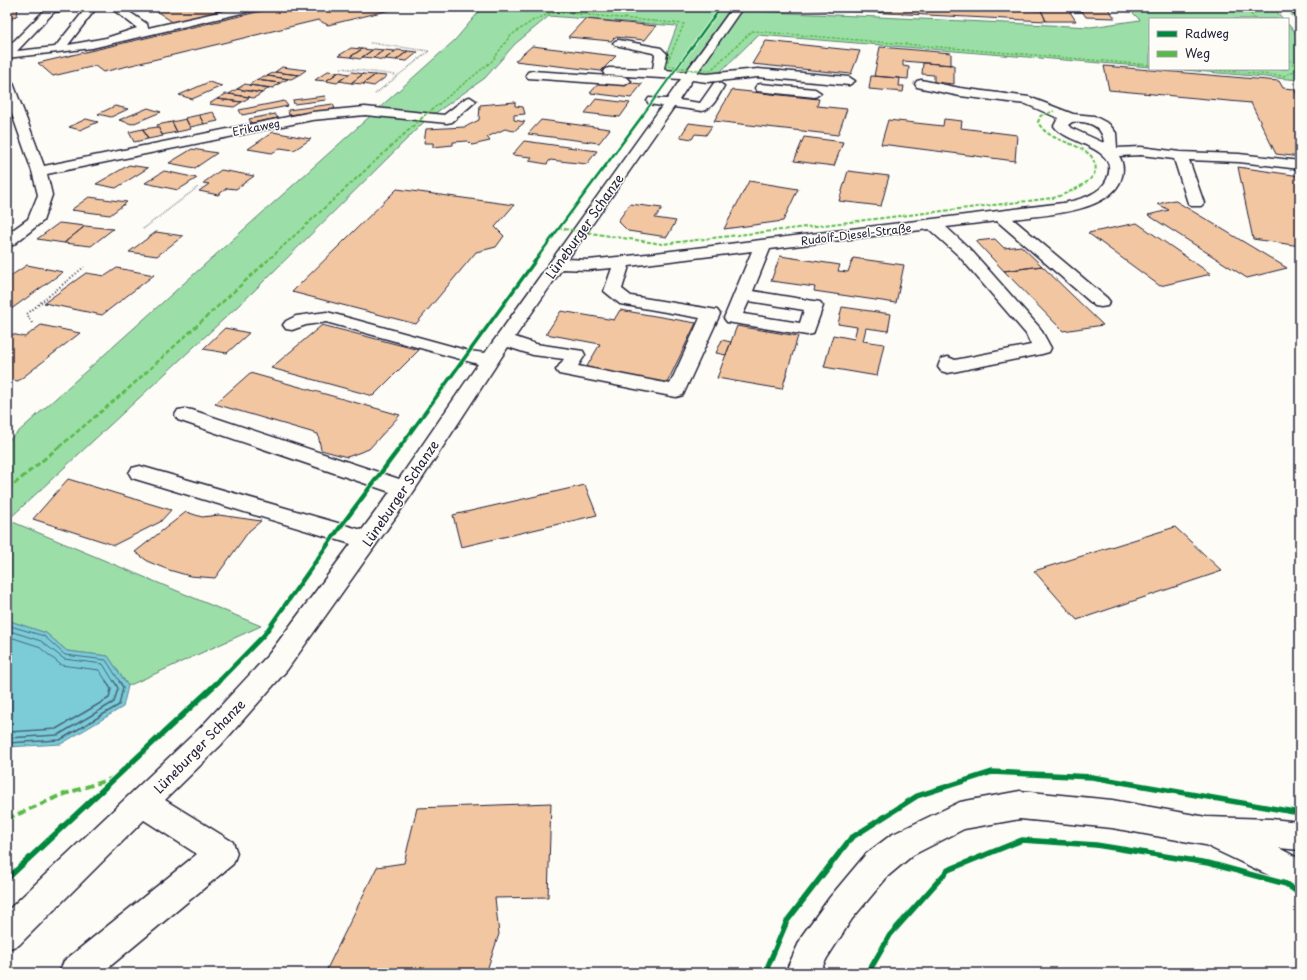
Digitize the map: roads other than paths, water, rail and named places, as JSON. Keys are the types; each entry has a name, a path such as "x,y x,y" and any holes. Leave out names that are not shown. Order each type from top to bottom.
{"street":[{"path":"7,54 49,12 49,8 70,7"},
{"path":"59,49 92,7"},
{"path":"7,54 59,49 110,41 141,30 142,26 115,7"},
{"path":"125,36 255,7"},
{"name":"Lüneburger Schanze","path":"7,933 211,736 278,662 404,489 504,339 593,215 675,90 738,7"},
{"path":"1294,7 1300,14"},
{"path":"619,43 657,50 661,54 658,68 661,74 675,90 702,107 706,105 718,86"},
{"path":"675,90 707,78 758,73 850,81"},
{"path":"532,75 588,79 612,75 661,74"},
{"path":"612,75 675,90 718,86 747,86 815,93"},
{"path":"7,83 12,110 39,171 45,196 35,221 7,242"},
{"name":"Rudolf-Diesel-Straße","path":"557,264 588,265 621,262 934,225 1063,208 1086,202 1103,194 1112,185 1117,176 1116,162 1109,152 1112,142 1107,128 1099,122 1086,118 1070,118 1029,101 960,92 921,84"},
{"name":"Erikaweg","path":"39,171 284,113 360,111 447,119 470,101"},
{"path":"298,106 326,103"},
{"path":"263,113 284,113"},
{"path":"1070,118 1062,121 1061,126 1109,152 1141,151 1180,156 1239,158 1300,165"},
{"path":"1180,156 1196,203"},
{"path":"1001,216 1101,302"},
{"path":"934,225 965,253 1034,332 1042,348 948,367 948,363"},
{"path":"743,294 763,245"},
{"path":"504,339 533,349 576,355 566,370 676,391 711,314 626,300 613,291 618,278 621,262"},
{"path":"292,325 302,320 326,317 467,356 490,360"},
{"path":"184,414 404,489"},
{"path":"140,473 368,540"},
{"path":"76,973 222,853 143,803"},
{"path":"802,973 815,946 832,921 877,865 902,845 960,816 1020,805 1112,814 1206,831 1271,833 1300,836"},
{"path":"1206,831 1257,853 1300,875"}],"water":[{"path":"7,620 46,633 67,651 108,656 128,686 123,707 61,744 7,747"}]}
